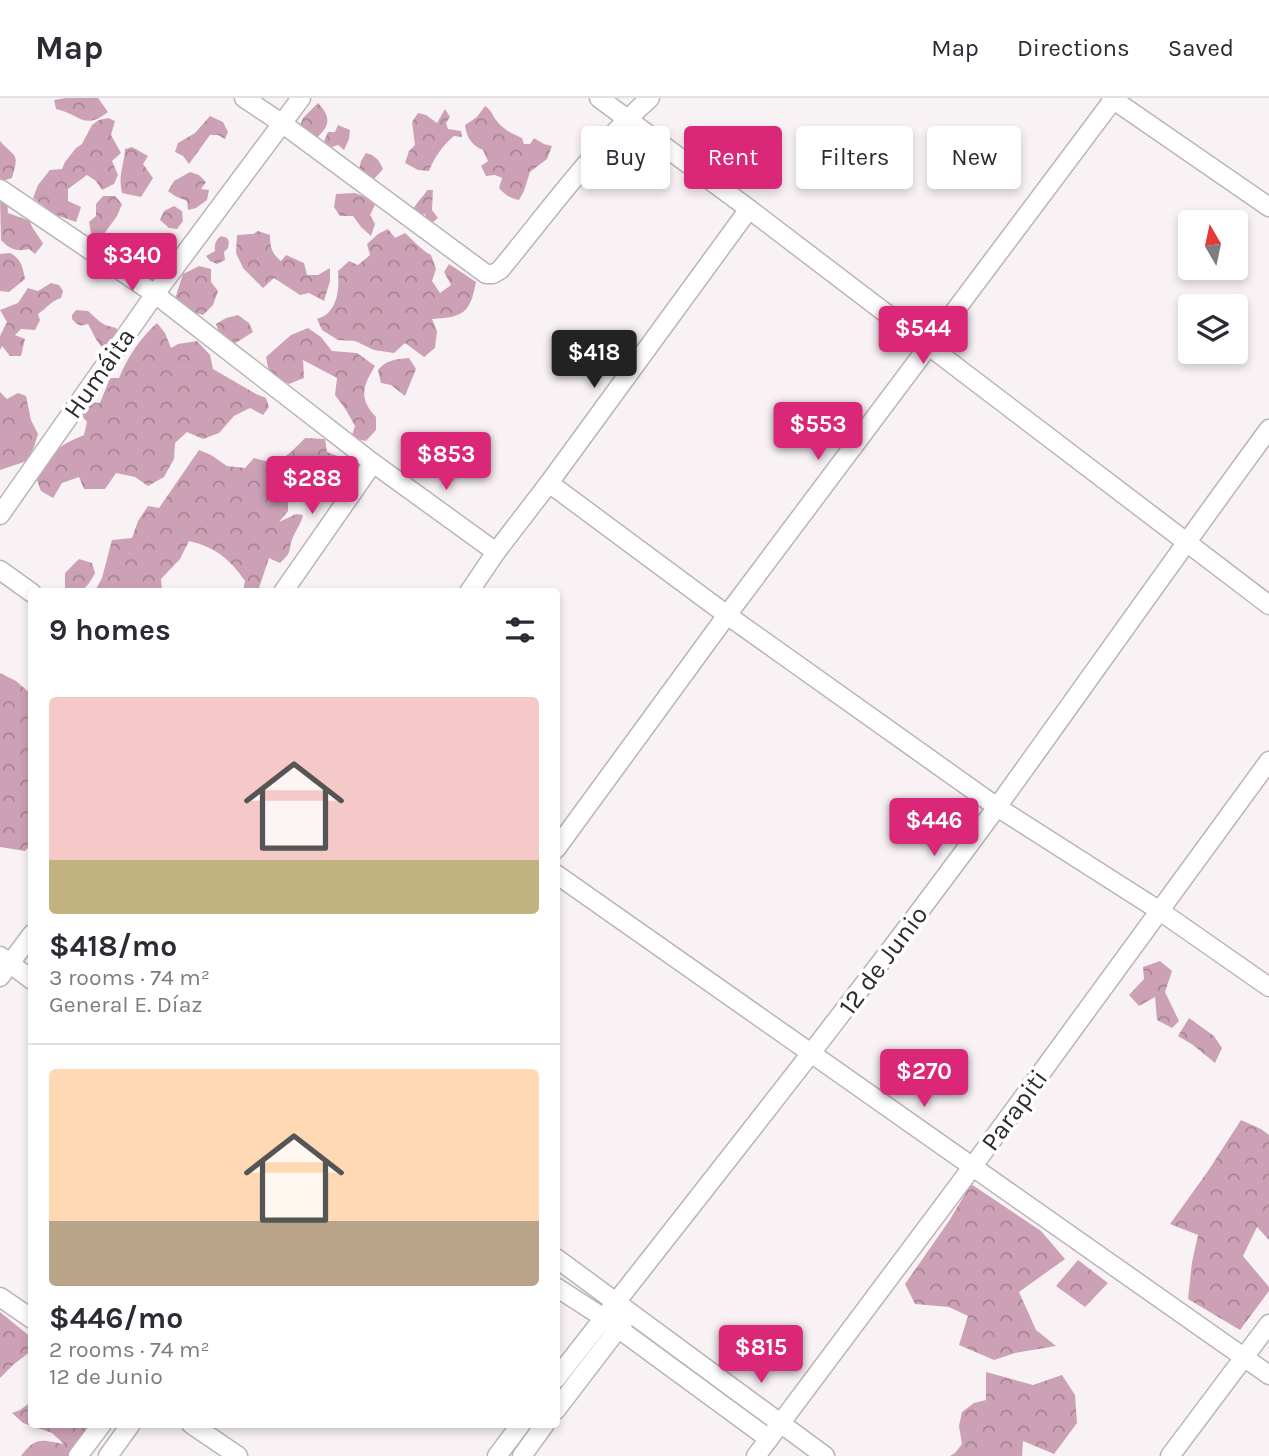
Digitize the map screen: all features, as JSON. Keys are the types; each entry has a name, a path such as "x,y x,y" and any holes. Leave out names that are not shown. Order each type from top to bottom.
{"street":[{"path":"244,98 485,274 500,270 628,118 650,98"},
{"name":"Humáita","path":"0,515 155,294 302,98"},
{"path":"599,98 1269,605"},
{"path":"560,844 1112,99 1269,207"},
{"path":"0,189 155,294 373,463 496,552"},
{"path":"472,588 749,209"},
{"name":"12 de Junio","path":"560,1375 624,1307 997,807 1269,429"},
{"path":"286,588 373,463"},
{"path":"549,483 727,615 997,807 1160,911 1269,987"},
{"path":"0,570 28,590"},
{"name":"Parapiti","path":"756,1456 973,1166 1269,761"},
{"path":"560,877 1269,1375"},
{"path":"28,938 3,965 28,978"},
{"path":"560,1261 825,1456"},
{"path":"560,1290 611,1323 769,1439"},
{"path":"0,1297 28,1316"},
{"name":"12 de Junio","path":"560,1404 611,1323"},
{"path":"1170,1456 1269,1325"},
{"path":"78,1456 99,1428"},
{"path":"108,1456 128,1428"},
{"path":"197,1428 238,1456"},
{"path":"496,1456 518,1428"},
{"path":"522,1456 542,1428"}],"green space":[{"path":"98,98 108,112 100,118 82,120 56,109 54,100"},
{"path":"318,103 326,113 327,122 326,127 314,140 299,128 303,118"},
{"path":"485,106 501,126 522,138 524,144 530,144 534,138 552,146 547,159 530,172 519,200 508,196 499,188 502,178 495,175 486,176 481,166 488,161 483,150 470,140 467,133 465,125 477,117"},
{"path":"445,109 450,117 446,123 448,129 461,131 462,137 454,136 446,143 429,171 418,170 405,163 409,151 415,145 412,122 418,113 437,123"},
{"path":"210,116 223,122 228,132 225,139 210,135 189,164 183,156 175,152 178,143 195,133"},
{"path":"108,118 115,121 111,135 121,153 112,161 118,175 114,184 102,190 96,181 87,175 68,189 68,201 81,207 76,222 56,215 33,198 38,185 50,170 62,169 76,148 82,144 92,125"},
{"path":"338,125 350,130 344,150 338,145 329,148 324,141 328,132 335,132"},
{"path":"0,141 16,159 12,178 2,181 0,178"},
{"path":"132,147 148,156 143,164 153,178 141,197 122,193 121,175 125,149"},
{"path":"366,153 377,159 383,169 375,178 367,179 359,170"},
{"path":"190,172 199,175 206,182 201,189 209,190 207,200 188,210 187,201 168,191 174,181"},
{"path":"427,190 433,190 432,210 438,218 432,223 426,220 425,214 416,217 413,213"},
{"path":"355,193 368,198 375,205 370,215 375,224 371,236 353,216 340,216 334,207 336,194"},
{"path":"0,196 7,199 8,213 30,221 43,244 35,254 29,249 13,249 1,240"},
{"path":"103,196 115,196 122,204 101,238 91,233 89,222 96,216 96,204"},
{"path":"174,206 182,211 183,221 177,229 169,228 160,220 164,211"},
{"path":"388,229 395,238 405,233 431,255 436,269 432,281 440,293 451,285 444,272 449,264 476,282 471,301 463,312 451,317 432,319 437,331 435,348 424,357 405,343 394,353 374,350 355,341 338,340 322,330 317,319 332,309 338,288 338,271 349,261 358,265 370,255 367,244"},
{"path":"258,231 270,235 272,250 281,261 286,255 304,263 307,275 318,275 330,268 330,281 324,301 309,293 300,295 274,278 263,288 243,268 236,253 237,235"},
{"path":"221,236 229,242 224,252 225,260 217,264 206,256 215,251 216,242"},
{"path":"147,247 156,251 158,264 149,274 141,276 129,270 125,257"},
{"path":"10,253 19,261 25,279 9,292 0,291 0,254"},
{"path":"199,266 211,269 211,282 218,291 213,305 203,315 184,310 175,299 183,274"},
{"path":"51,283 59,285 63,291 61,298 38,314 40,320 35,330 21,329 15,335 25,339 21,356 10,356 2,346 0,350 0,336 7,322 0,310 18,303 28,288 38,291"},
{"path":"76,310 88,311 105,325 116,328 119,332 112,348 102,347 88,324 77,324 72,319"},
{"path":"238,315 249,323 253,332 234,344 221,338 216,324"},
{"path":"157,323 171,348 197,341 210,355 213,369 266,398 269,407 263,415 250,408 234,416 219,433 203,439 187,432 175,443 174,459 164,477 148,486 135,477 116,473 105,489 84,489 79,477 62,483 53,498 41,491 36,477 61,447 84,435 87,422 81,415 88,402 100,403 110,378 119,378 135,348"},
{"path":"308,328 321,337 332,351 357,353 375,366 364,392 367,404 376,417 376,430 366,441 351,438 355,426 335,395 337,378 303,360 304,378 289,384 269,373 266,357 291,335"},
{"path":"409,358 416,369 405,396 391,385 381,383 378,370 384,364"},
{"path":"0,392 7,399 18,393 26,396 31,420 38,434 27,461 0,470"},
{"path":"305,438 325,439 327,452 340,457 347,456 344,471 321,498 305,489 288,501 288,511 279,522 296,514 303,515 302,518 287,556 280,563 269,558 259,588 244,588 245,581 228,560 214,550 189,541 180,559 161,579 162,588 97,588 112,540 132,538 138,521 148,506 159,508 199,450 227,466 245,468 254,458 277,460 294,450"},
{"path":"79,559 92,563 95,573 84,588 65,588 65,573"},
{"path":"0,673 16,681 28,691 28,848 25,851 0,847"},
{"path":"1160,961 1172,971 1165,992 1179,1021 1172,1028 1157,1020 1155,997 1139,1006 1129,995 1144,979 1143,967"},
{"path":"1189,1018 1214,1036 1222,1048 1215,1063 1178,1036"},
{"path":"1241,1120 1269,1135 1269,1240 1257,1227 1243,1256 1269,1287 1269,1291 1240,1330 1188,1299 1198,1235 1170,1224"},
{"path":"971,1184 1041,1231 1065,1259 1019,1292 1036,1330 1056,1346 1015,1353 994,1360 959,1345 968,1316 949,1307 915,1304 905,1284"},
{"path":"1078,1260 1108,1283 1085,1307 1056,1286"},
{"path":"0,1312 28,1335 28,1353 0,1378"},
{"path":"986,1372 1033,1385 1062,1375 1075,1395 1077,1423 1054,1454 1023,1441 1022,1456 950,1456 962,1444 959,1426 962,1412 974,1403 986,1400"},
{"path":"28,1404 28,1425 12,1413"},
{"path":"38,1428 97,1428 68,1456 21,1456 36,1442 64,1444 52,1433"}]}
